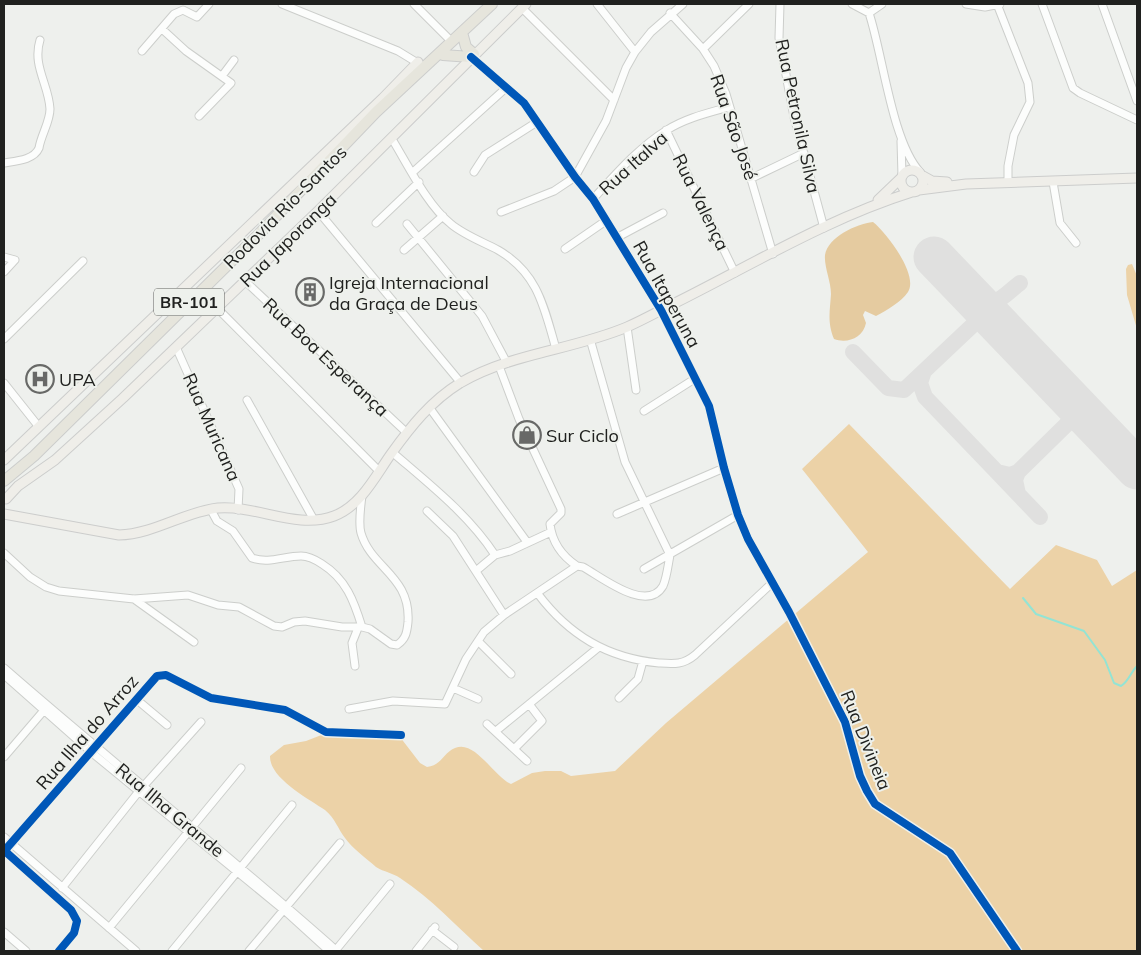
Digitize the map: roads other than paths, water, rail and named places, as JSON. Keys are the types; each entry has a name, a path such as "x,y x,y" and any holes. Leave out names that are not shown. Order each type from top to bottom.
{"highway":[{"name":"Rodovia Rio-Santos","path":"372,120 380,116 441,53 448,39 492,4"},
{"name":"Rodovia Rio-Santos","path":"4,481 34,456 372,120 420,65 441,53 463,36 498,4"},
{"path":"441,53 466,58 463,36"}],"main road":[{"name":"Rua Japoranga","path":"7,506 18,486 55,460 245,281 392,139 466,58 524,6"},
{"path":"4,460 420,65"},
{"path":"874,204 908,170 921,174 932,181 959,184"},
{"path":"916,191 923,184 921,174"},
{"path":"902,177 903,187 916,191"},
{"path":"7,506 20,516 118,535 136,534 211,510 238,510 314,520 327,519 342,513 362,495 392,452 429,407 461,383 503,364 627,327 874,204 916,191 959,184 1137,178"}],"street":[{"path":"142,51 174,14 184,10 197,17 209,4"},
{"path":"282,4 398,51 420,65"},
{"path":"408,4 424,15"},
{"path":"414,4 448,39"},
{"path":"597,4 635,52"},
{"path":"501,212 554,191 575,177 606,121 626,68 635,52 670,14 683,4"},
{"path":"703,49 749,4"},
{"name":"Rua Petronila Silva","path":"780,4 779,38 804,153 824,228"},
{"path":"852,4 869,13 900,138 902,177"},
{"path":"869,13 882,4"},
{"path":"966,4 985,7 998,4 1028,83 1030,102 1014,135 1008,166 1008,182"},
{"path":"1042,4 1073,88 1137,120"},
{"path":"1102,4 1137,101"},
{"path":"524,6 614,100"},
{"name":"Rua São José","path":"670,14 703,49 714,66 752,178 773,254"},
{"path":"162,29 186,51 230,83 199,116"},
{"path":"4,163 30,156 37,153 39,148 50,110 39,72 36,51 40,40"},
{"name":"Rua Itaperuna","path":"466,58 507,87 524,103 607,220 661,310 709,406 738,515 771,584"},
{"path":"222,76 234,60"},
{"path":"412,172 507,87"},
{"name":"Rua Italva","path":"593,199 621,169 666,130 700,115 729,107"},
{"path":"474,172 485,155 537,122"},
{"name":"Rua Valença","path":"666,130 735,273"},
{"path":"900,138 913,165 921,174"},
{"path":"392,139 412,172 443,216 457,229 507,255 526,271 536,287 556,349"},
{"path":"752,178 804,153"},
{"path":"376,223 419,182"},
{"path":"1053,182 1060,223 1066,233 1076,243"},
{"path":"318,211 461,383"},
{"path":"618,237 663,213"},
{"path":"404,250 443,216"},
{"path":"565,249 607,220"},
{"path":"407,224 482,316 503,364 519,419 561,509 561,513 550,524 551,532 561,552 577,566 583,567 630,594 642,596 653,594 662,587 670,555 625,462 590,339"},
{"path":"4,257 15,260 4,272"},
{"path":"4,339 83,262"},
{"name":"Rua Boa Esperança","path":"245,281 407,433"},
{"path":"216,308 379,471"},
{"path":"627,327 636,390"},
{"name":"Rua Muricana","path":"176,346 239,489 238,510"},
{"path":"644,411 696,378"},
{"path":"4,384 39,427"},
{"path":"247,400 314,520"},
{"path":"429,407 527,542"},
{"path":"392,452 459,510 480,532 495,556"},
{"path":"617,514 646,504 724,468"},
{"path":"4,553 19,569 46,586 59,591 134,599 188,596 218,605 239,607 274,626 282,627 294,622 305,621 360,627 370,629 391,644 397,645 402,642 407,634 408,611 398,582 365,544 360,532 362,495"},
{"path":"211,510 217,521 233,531 252,558 268,561 302,556 313,558 337,575 349,590 360,627 352,643 355,666"},
{"path":"427,511 453,536 504,615"},
{"path":"644,569 738,515"},
{"path":"476,571 495,556 551,532"},
{"path":"349,709 393,701 441,705 448,700 478,641 492,624 577,566"},
{"path":"538,594 556,614 599,647 618,656 643,661 680,664 689,660 771,584"},
{"name":"Rua Divineia","path":"771,584 789,612 845,722 860,776 875,804 950,853 1017,951"},
{"path":"134,599 194,642"},
{"path":"478,641 511,674"},
{"path":"496,731 599,647"},
{"path":"619,698 638,679 643,661"},
{"name":"Rua Ilha Grande","path":"4,668 93,750 142,788 334,951"},
{"name":"Rua Ilha Grande","path":"4,675 46,708"},
{"name":"Rua Ilha do Arroz","path":"10,843 157,676 166,675 211,698 285,710 326,732 401,735"},
{"path":"453,688 478,699"},
{"path":"136,699 167,725"},
{"path":"514,749 542,722 529,704"},
{"path":"4,757 46,708"},
{"path":"62,888 142,788 201,722"},
{"path":"487,724 527,761"},
{"path":"109,928 191,831 241,768"},
{"path":"172,951 292,805"},
{"path":"4,838 136,951"},
{"path":"10,843 6,849 7,852 71,910 77,921 74,933 59,951"},
{"path":"249,951 340,843"},
{"path":"334,951 390,884"},
{"path":"419,950 433,928 454,947"},
{"path":"4,932 26,951"}],"waterway":[{"path":"1023,598 1036,614 1084,631 1105,660 1114,683 1121,686 1137,666"}],"place":[{"name":"Igreja Internacional da Graça de Deus","path":"310,292"},
{"name":"UPA","path":"40,379"},
{"name":"Sur Ciclo","path":"527,435"}]}
